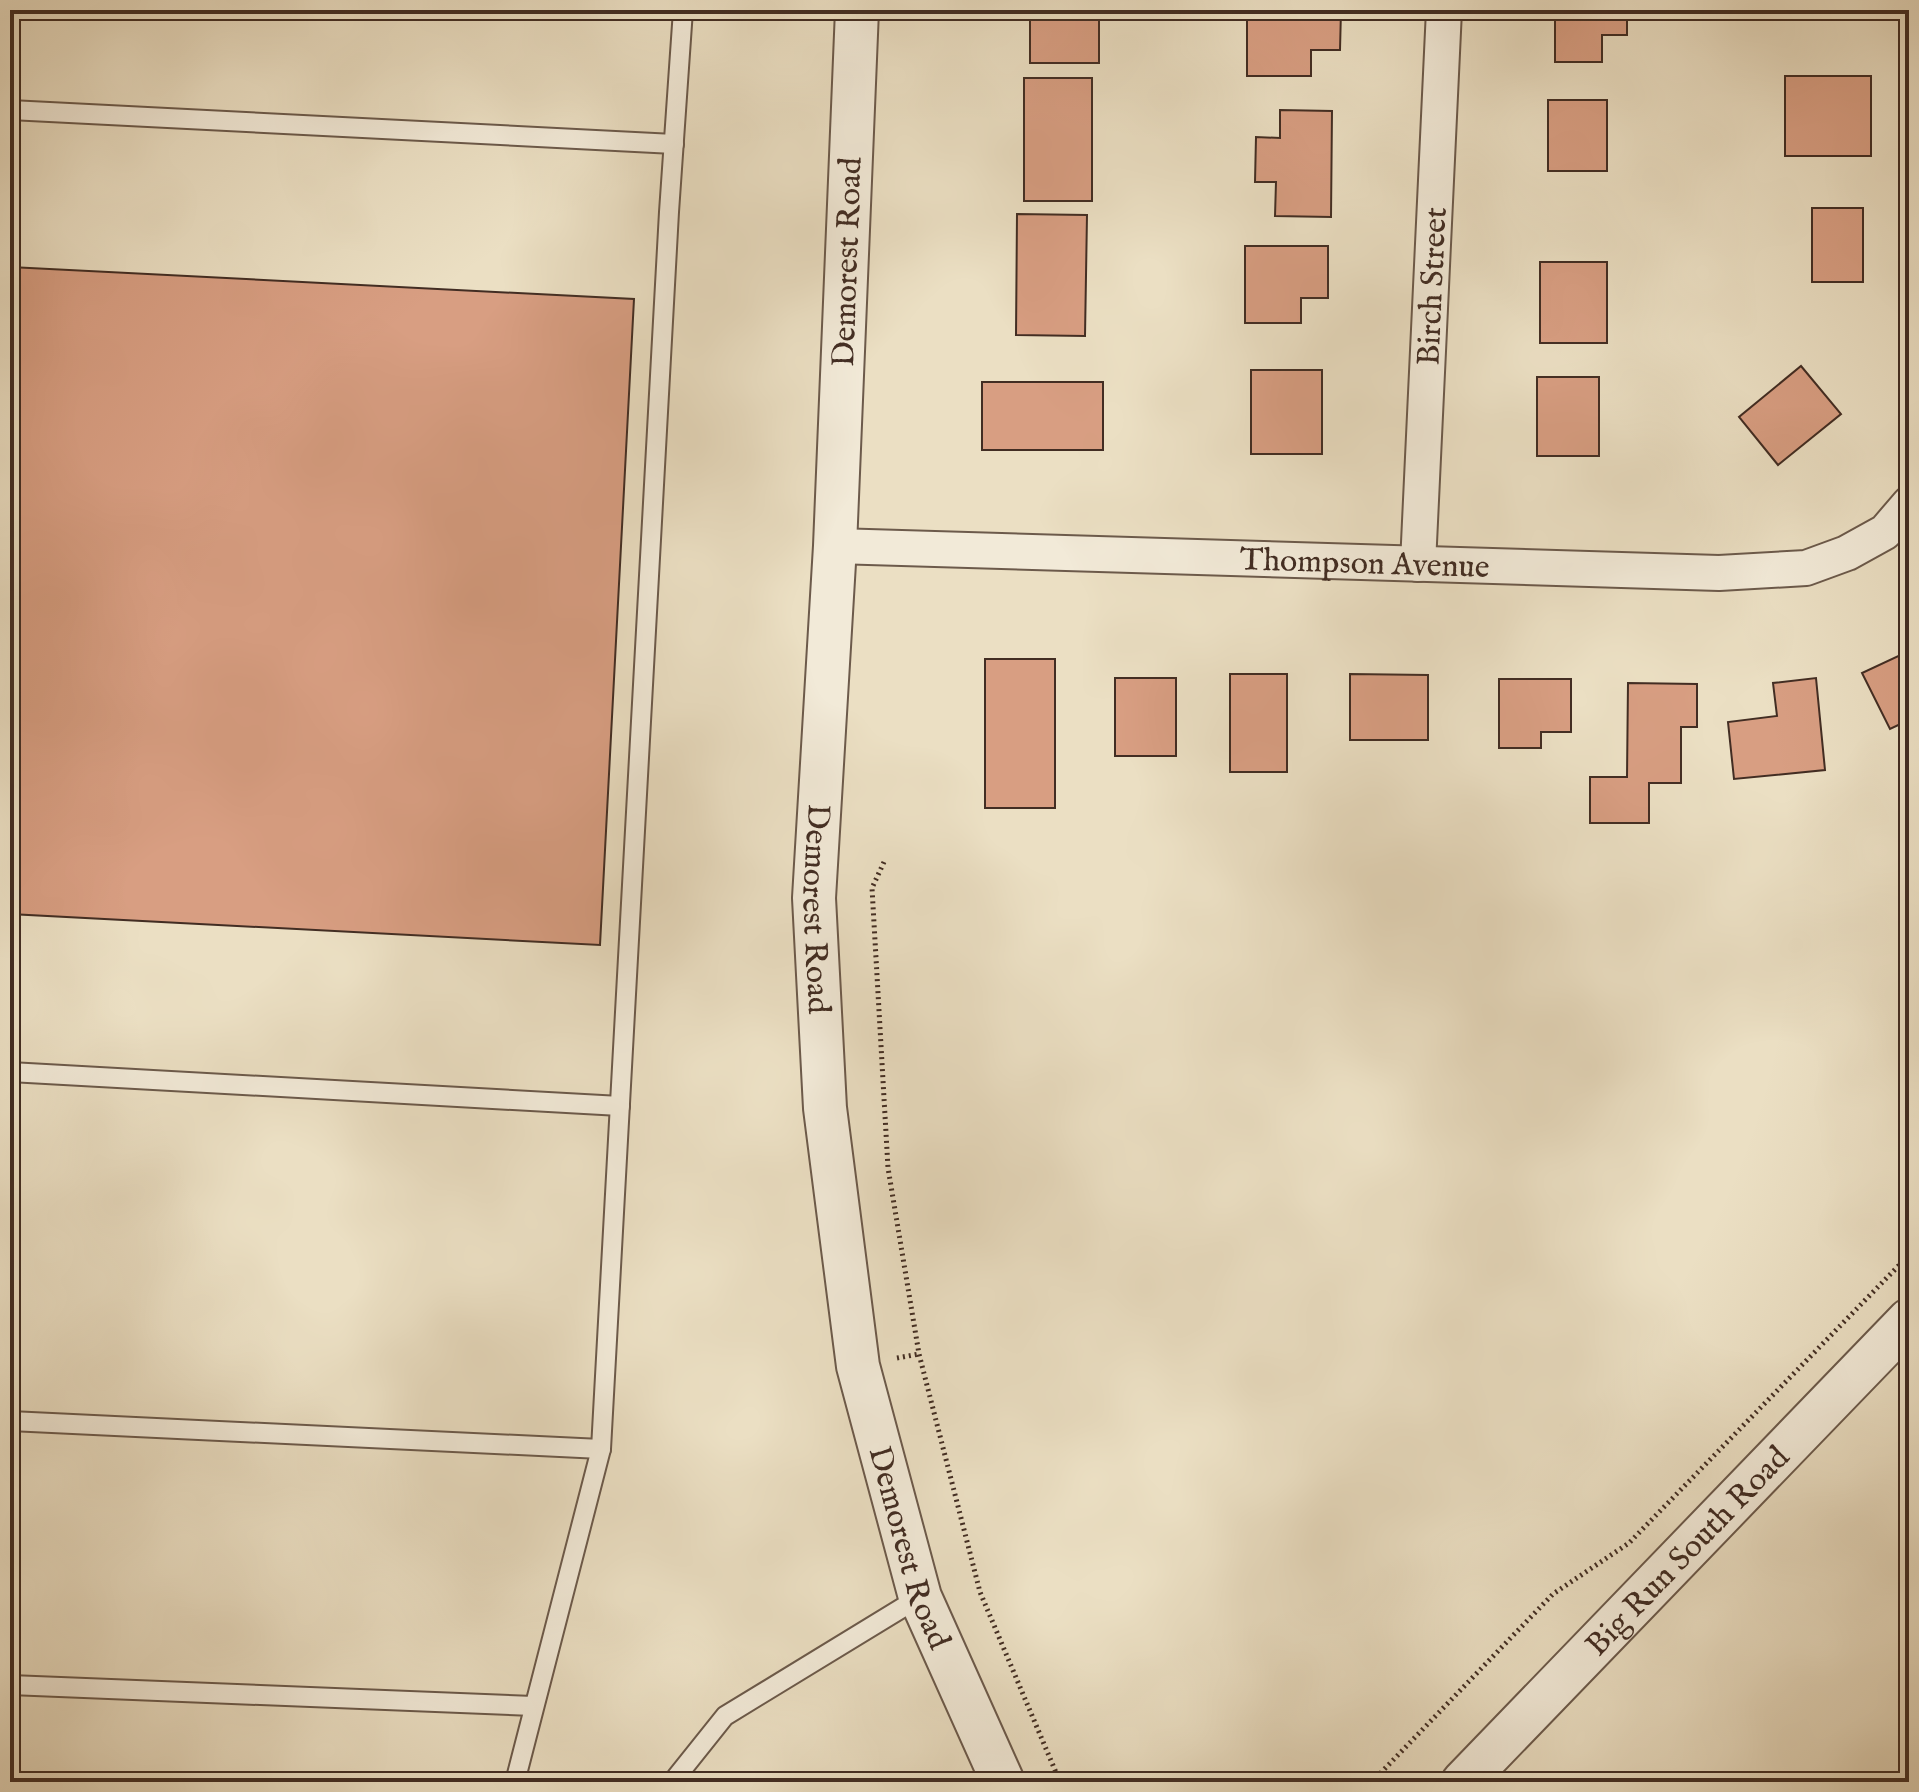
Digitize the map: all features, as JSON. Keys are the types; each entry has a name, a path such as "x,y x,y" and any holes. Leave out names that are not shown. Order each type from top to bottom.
{"street":[{"name":"Demorest Road","path":"857,10 835,546 814,898 825,1108 858,1366 920,1597 1003,1782"},
{"name":"Birch Street","path":"1418,564 1444,10"},
{"name":"Thompson Avenue","path":"835,546 1719,573 1806,568 1847,553 1885,532 1909,504"},
{"name":"Big Run South Road","path":"1463,1782 1909,1320"}],"lane":[{"path":"515,1782 601,1449 683,10"},
{"path":"10,110 674,144"},
{"path":"10,1072 620,1106"},
{"path":"10,1421 601,1449"},
{"path":"675,1782 725,1716 920,1597"},
{"path":"10,1685 533,1706"}],"path":[{"path":"884,862 872,888 888,1168 919,1354 980,1592 1060,1782"},
{"path":"1372,1782 1553,1594 1629,1543 1909,1255"}],"building":[{"path":"1030,10 1099,10 1099,63 1030,63"},
{"path":"1247,10 1341,10 1340,50 1311,50 1311,76 1247,76"},
{"path":"1555,10 1627,10 1627,35 1602,35 1602,62 1555,62"},
{"path":"1826,10 1877,10 1877,18 1826,18"},
{"path":"1785,76 1871,76 1871,156 1785,156"},
{"path":"1024,78 1092,78 1092,201 1024,201"},
{"path":"1548,100 1607,100 1607,171 1548,171"},
{"path":"1280,110 1332,111 1331,217 1275,216 1276,182 1255,182 1256,137 1280,138"},
{"path":"1812,208 1863,208 1863,282 1812,282"},
{"path":"1017,214 1087,215 1085,336 1016,335"},
{"path":"1245,246 1328,246 1328,298 1301,298 1301,323 1245,323"},
{"path":"1540,262 1607,262 1607,343 1540,343"},
{"path":"10,267 634,299 600,945 10,914"},
{"path":"1801,366 1841,414 1778,465 1739,417"},
{"path":"1251,370 1322,370 1322,454 1251,454"},
{"path":"1537,377 1599,377 1599,456 1537,456"},
{"path":"982,382 1103,382 1103,450 982,450"},
{"path":"1909,651 1909,720 1890,729 1862,673"},
{"path":"985,659 1055,659 1055,808 985,808"},
{"path":"1230,674 1287,674 1287,772 1230,772"},
{"path":"1350,674 1428,675 1428,740 1350,740"},
{"path":"1115,678 1176,678 1176,756 1115,756"},
{"path":"1816,678 1825,770 1734,779 1728,722 1777,716 1773,683"},
{"path":"1499,679 1571,679 1571,732 1541,732 1541,748 1499,748"},
{"path":"1628,683 1697,684 1697,727 1681,727 1681,783 1649,783 1649,823 1590,823 1590,777 1627,777"}]}
